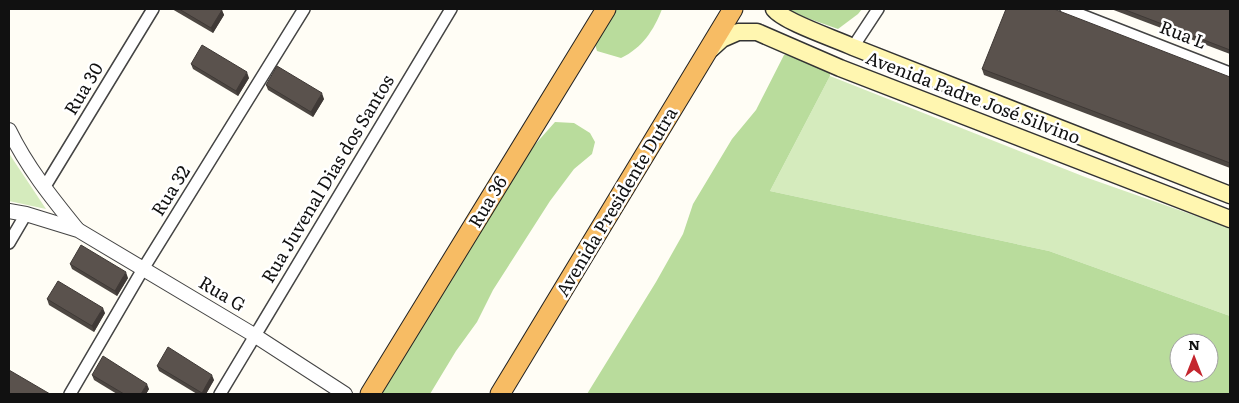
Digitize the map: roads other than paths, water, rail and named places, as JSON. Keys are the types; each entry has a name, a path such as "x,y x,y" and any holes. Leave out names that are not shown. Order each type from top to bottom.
{"highway":[{"name":"Rua 36","path":"370,394 606,9"},
{"name":"Avenida Presidente Dutra","path":"500,394 734,9"}],"main road":[{"name":"Avenida Padre José Silvino","path":"774,9 801,25 1230,195"},
{"name":"Avenida Padre José Silvino","path":"706,54 722,38 738,32 756,32 840,68 1230,219"}],"street":[{"name":"Rua 30","path":"44,188 153,9"},
{"name":"Rua 32","path":"70,394 143,269 304,9"},
{"name":"Rua Juvenal Dias dos Santos","path":"220,394 452,9"},
{"path":"853,46 878,9"},
{"name":"Rua L","path":"1066,9 1230,73"},
{"path":"9,130 21,154 44,188 78,230"},
{"path":"9,211 26,214 78,230"},
{"path":"9,243 26,214"},
{"name":"Rua G","path":"78,230 254,335 346,394"}]}
